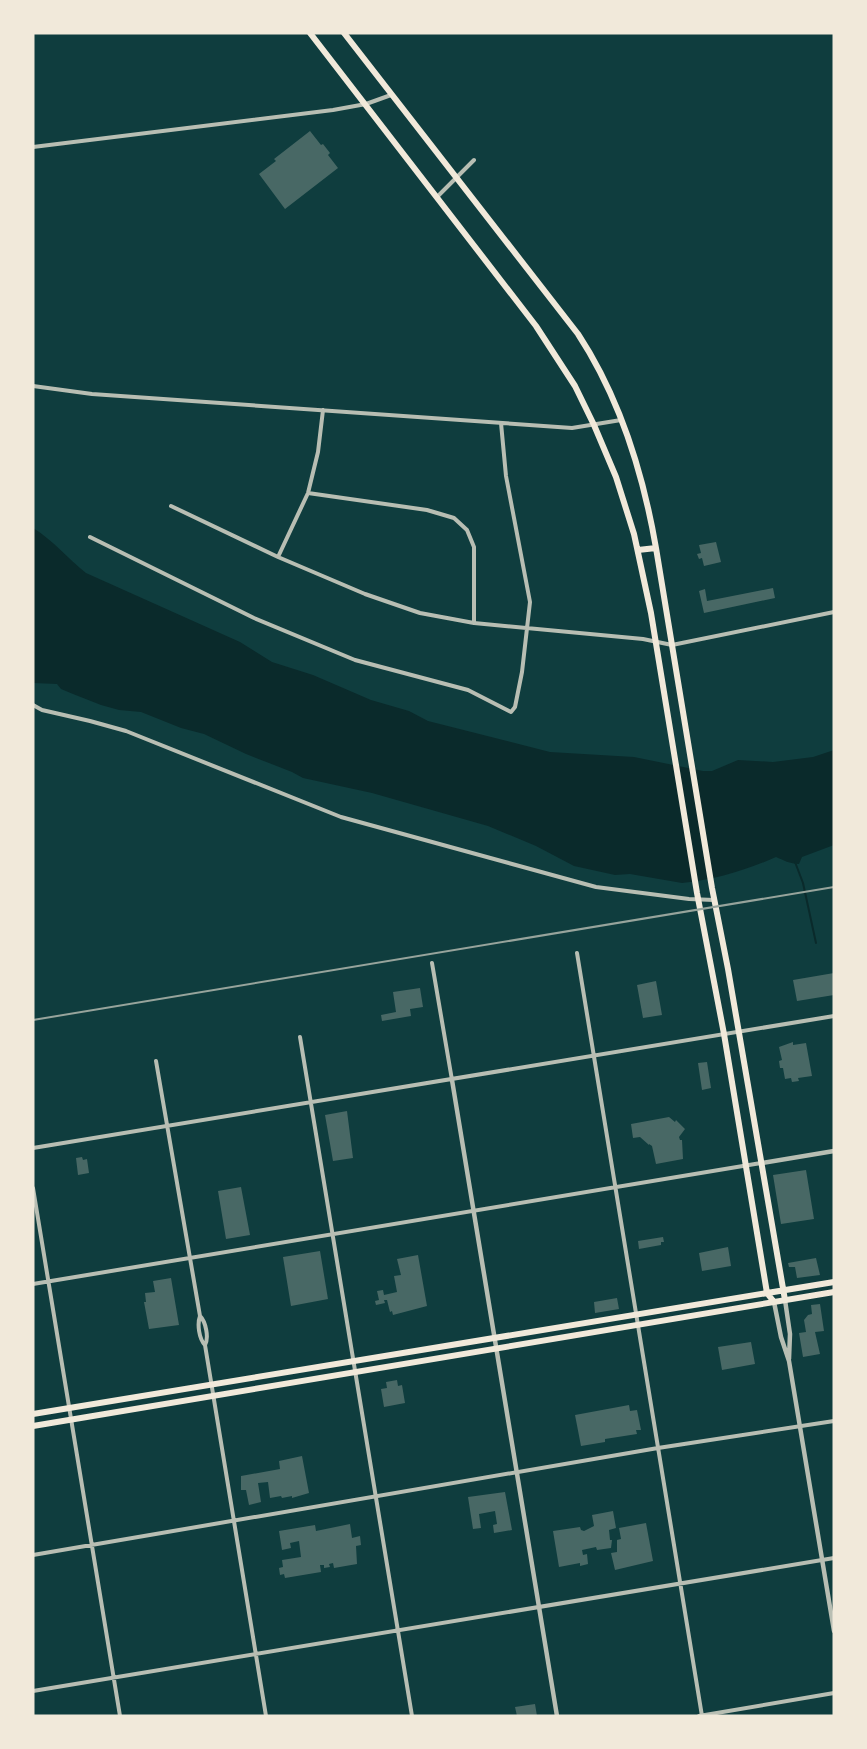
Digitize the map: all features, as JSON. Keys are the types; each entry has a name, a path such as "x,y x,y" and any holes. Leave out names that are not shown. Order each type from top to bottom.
{"highway":[{"path":"310,33 536,326 575,387 616,477 638,550 656,642 696,888 724,1034 767,1293 774,1302"},
{"path":"344,33 578,334 602,374 642,478 785,1300"},
{"path":"638,550 656,548"},
{"path":"33,1414 834,1282"},
{"path":"33,1426 834,1292"}],"street":[{"path":"33,147 218,125 366,104 391,95"},
{"path":"437,197 474,160"},
{"path":"33,386 92,394 573,428 621,420"},
{"path":"278,557 308,493 318,452 324,410"},
{"path":"90,537 264,622 355,660 461,688 509,711 513,710 519,690 530,602 506,476 501,423"},
{"path":"308,493 427,510 454,518 467,530 474,547 474,623"},
{"path":"171,506 278,557 392,604 420,613 474,623 672,645 834,612"},
{"path":"33,705 42,710 90,720 126,731 341,817 588,885 618,891 714,900"},
{"path":"33,712 42,710"},
{"path":"577,953 701,1716 834,1693"},
{"path":"432,963 557,1716"},
{"path":"33,1148 834,1016"},
{"path":"300,1038 412,1716"},
{"path":"156,1061 200,1316 204,1320 211,1384 267,1716"},
{"path":"33,1284 834,1151"},
{"path":"33,1188 120,1716"},
{"path":"785,1300 790,1334 789,1361"},
{"path":"774,1302 789,1361 834,1631"},
{"path":"33,1555 658,1448 834,1421"},
{"path":"33,1691 834,1558"}],"water":[{"path":"33,528 86,573 240,642 272,662 313,675 371,700 409,711 428,721 550,752 634,757 703,771 712,771 738,760 773,762 813,757 834,750 834,845 802,857 799,864 776,857 730,874 694,882 682,883 630,874 615,875 574,866 536,846 488,826 372,793 303,778 204,734 181,728 141,712 119,710 101,705 61,689 57,684 33,683"}],"building":[{"path":"310,131 330,153 328,155 338,168 285,209 259,174"},
{"path":"716,542 721,562 704,566 702,558 699,559 697,554 701,553 699,545"},
{"path":"773,588 775,598 704,613 699,591 705,589 707,601"},
{"path":"834,973 834,995 797,1001 793,980"},
{"path":"656,981 662,1015 643,1018 637,985"},
{"path":"420,988 423,1007 410,1009 411,1016 382,1021 381,1015 396,1012 393,992"},
{"path":"793,1042 793,1045 806,1043 812,1076 798,1078 799,1081 792,1082 791,1078 785,1079 783,1068 780,1068 779,1061 782,1060 779,1047"},
{"path":"707,1062 711,1088 702,1090 698,1063"},
{"path":"347,1111 353,1158 333,1161 325,1115"},
{"path":"669,1117 685,1129 679,1137 682,1140 683,1159 656,1164 652,1146 640,1137 633,1138 631,1124"},
{"path":"82,1157 83,1160 87,1159 89,1173 78,1175 76,1158"},
{"path":"806,1170 814,1219 781,1224 773,1175"},
{"path":"241,1187 250,1235 226,1239 218,1191"},
{"path":"663,1237 664,1242 661,1242 661,1245 639,1249 638,1241"},
{"path":"728,1247 731,1266 702,1271 699,1253"},
{"path":"320,1251 328,1299 291,1306 283,1257"},
{"path":"418,1255 427,1306 393,1315 387,1300 384,1300 385,1303 376,1305 375,1301 379,1300 377,1291 383,1290 384,1295 397,1292 394,1276 401,1275 397,1259"},
{"path":"816,1258 820,1275 797,1278 795,1267 789,1267 788,1263"},
{"path":"171,1278 179,1325 149,1329 144,1302 146,1302 145,1293 155,1292 153,1281"},
{"path":"617,1298 619,1309 595,1313 594,1302"},
{"path":"820,1304 824,1331 815,1332 820,1354 803,1357 799,1333 806,1332 804,1320 812,1314 811,1305"},
{"path":"751,1342 755,1364 722,1370 718,1347"},
{"path":"397,1380 398,1386 402,1385 405,1403 384,1407 381,1389 387,1388 386,1382"},
{"path":"629,1405 630,1411 637,1410 641,1430 636,1430 637,1434 605,1439 605,1442 581,1446 575,1415"},
{"path":"302,1456 309,1493 292,1498 292,1496 282,1498 281,1496 270,1498 268,1482 258,1483 261,1502 249,1505 246,1490 241,1490 241,1476 280,1469 279,1461"},
{"path":"505,1492 512,1530 494,1533 493,1525 497,1524 495,1511 479,1514 481,1528 473,1529 468,1497"},
{"path":"613,1511 616,1528 609,1530 610,1540 612,1540 611,1548 597,1550 596,1547 582,1550 583,1555 587,1554 588,1564 580,1566 580,1563 559,1567 553,1531 580,1527 584,1531 594,1526 592,1515"},
{"path":"646,1523 653,1561 615,1570 611,1553 617,1552 617,1540 621,1539 619,1528"},
{"path":"350,1524 352,1538 360,1536 361,1545 356,1546 357,1564 334,1568 333,1563 329,1564 330,1567 324,1568 324,1565 320,1565 321,1572 285,1578 284,1574 280,1575 279,1568 283,1567 282,1560 301,1557 299,1541 290,1543 291,1548 282,1550 279,1531 315,1525 316,1531"},
{"path":"535,1704 537,1716 517,1716 515,1707"}],"waterway":[{"path":"795,862 803,883 816,943"}],"railway":[{"path":"33,1020 834,887"}]}
